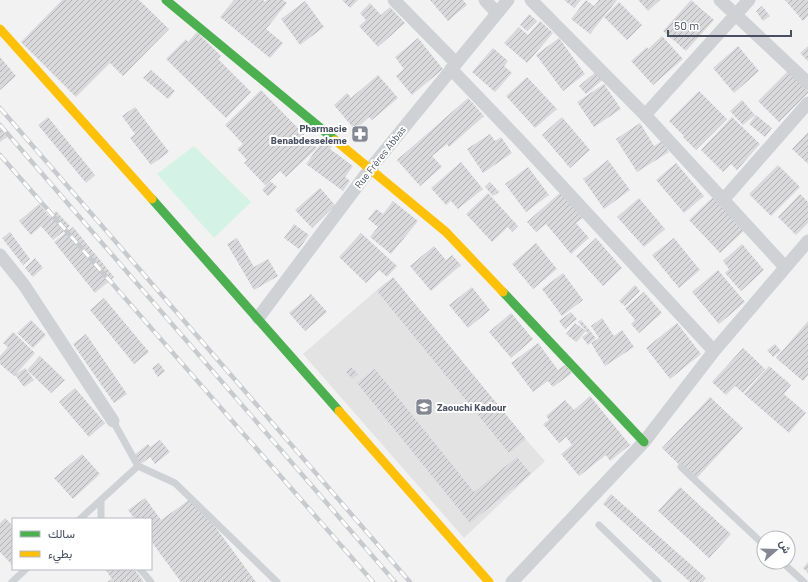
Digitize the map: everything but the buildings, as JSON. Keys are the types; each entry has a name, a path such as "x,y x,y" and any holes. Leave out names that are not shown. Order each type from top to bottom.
{"street":[{"path":"166,0 446,232 644,442"},
{"path":"394,0 522,143 714,351"},
{"path":"485,0 497,13"},
{"name":"Rue Frères Abbas","path":"258,318 370,170 508,0"},
{"path":"530,0 645,114 785,267"},
{"path":"720,0 808,83"},
{"path":"645,114 749,0"},
{"path":"0,29 258,318 489,582"},
{"path":"723,200 808,103"},
{"path":"512,582 644,442 714,351 808,241"},
{"path":"0,255 24,285 113,421"}],"lane":[{"path":"113,421 138,466 175,484 277,582"},
{"path":"81,518 138,466"},
{"path":"681,467 756,537"},
{"path":"101,500 101,518"},
{"path":"599,525 658,582"},
{"path":"12,582 25,570"},
{"path":"141,570 151,582"},
{"path":"791,570 804,582"}],"shaded area":[{"name":"Zaouchi Kadour","path":"386,282 545,461 464,538 303,354"}],"green space":[{"path":"194,146 251,202 214,238 157,174"}],"railway":[{"path":"0,108 410,582"},
{"path":"0,125 395,582"},
{"path":"0,155 373,582"}],"traffic: fast":[{"path":"166,0 335,140"},
{"path":"152,199 339,411"},
{"path":"503,292 644,442"}],"traffic: slow":[{"path":"0,29 152,199"},
{"path":"335,140 446,232 503,292"},
{"path":"339,411 489,582"}],"place":[{"name":"Pharmacie Benabdesseleme","path":"360,134"},
{"name":"Zaouchi Kadour","path":"424,407"}]}
